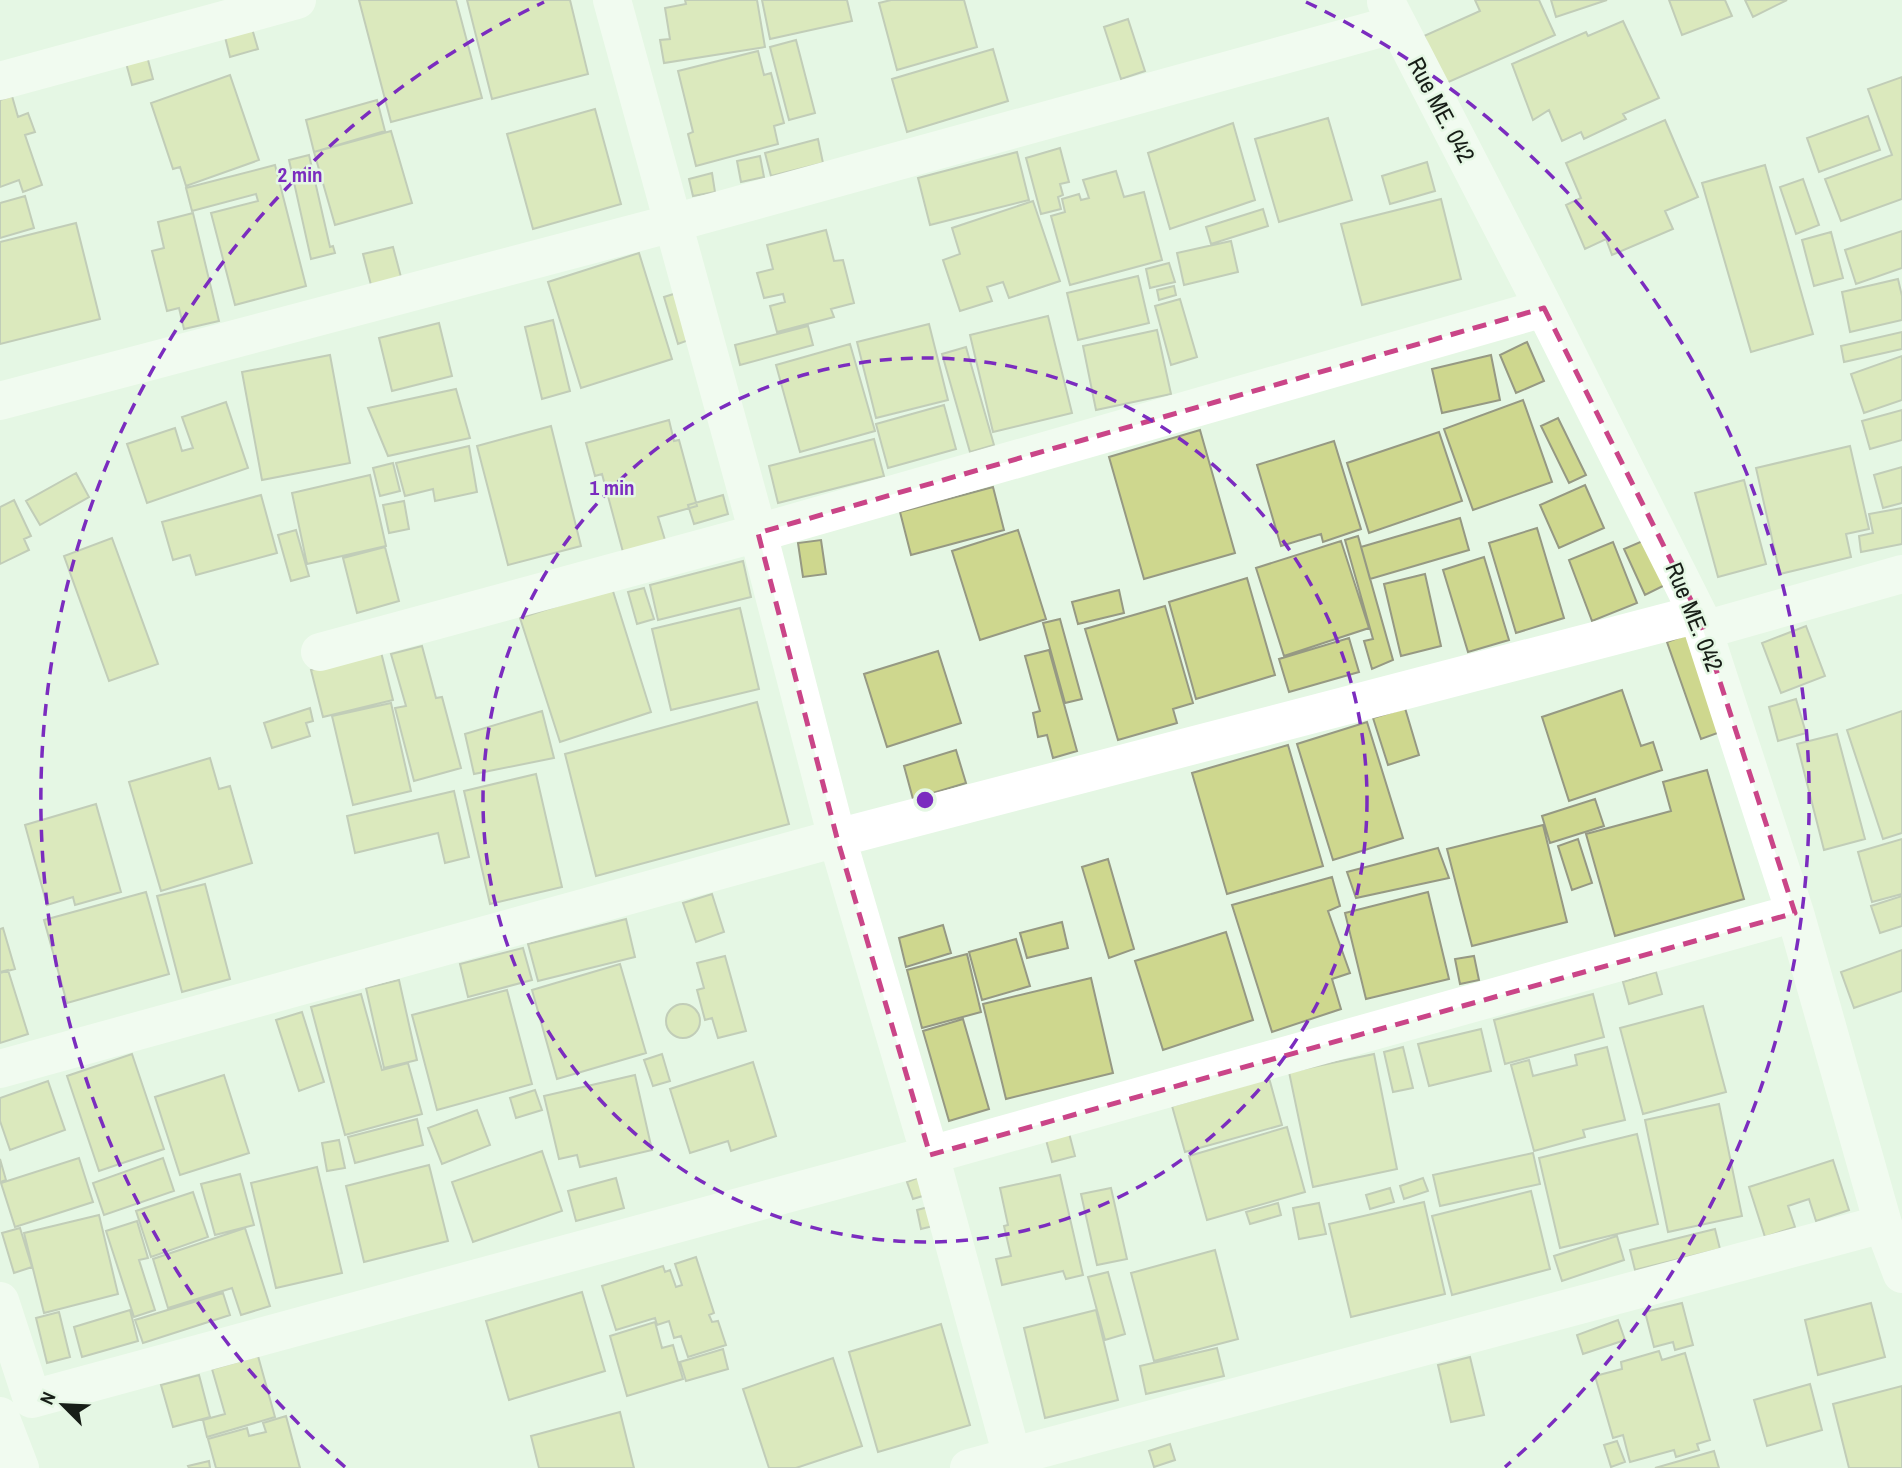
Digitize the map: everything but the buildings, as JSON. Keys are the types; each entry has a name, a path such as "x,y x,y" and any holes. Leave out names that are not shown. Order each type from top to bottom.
{"street":[{"path":"0,81 296,0"},
{"path":"612,0 758,533 837,838 930,1155 1013,1456"},
{"path":"0,401 673,223 1391,12"},
{"name":"Rue ME. 042","path":"1391,12 1544,308 1701,622 1795,913 1883,1224 1902,1274"},
{"path":"320,652 758,533 1544,308"},
{"path":"0,1069 837,838 1902,574"},
{"path":"0,1301 32,1399 930,1155 1795,913"},
{"path":"969,1468 1883,1224"},
{"path":"0,1416 20,1468"}],"highlighted area":[{"path":"1544,308 1698,614 1795,913 930,1155 837,838 758,533"}]}
